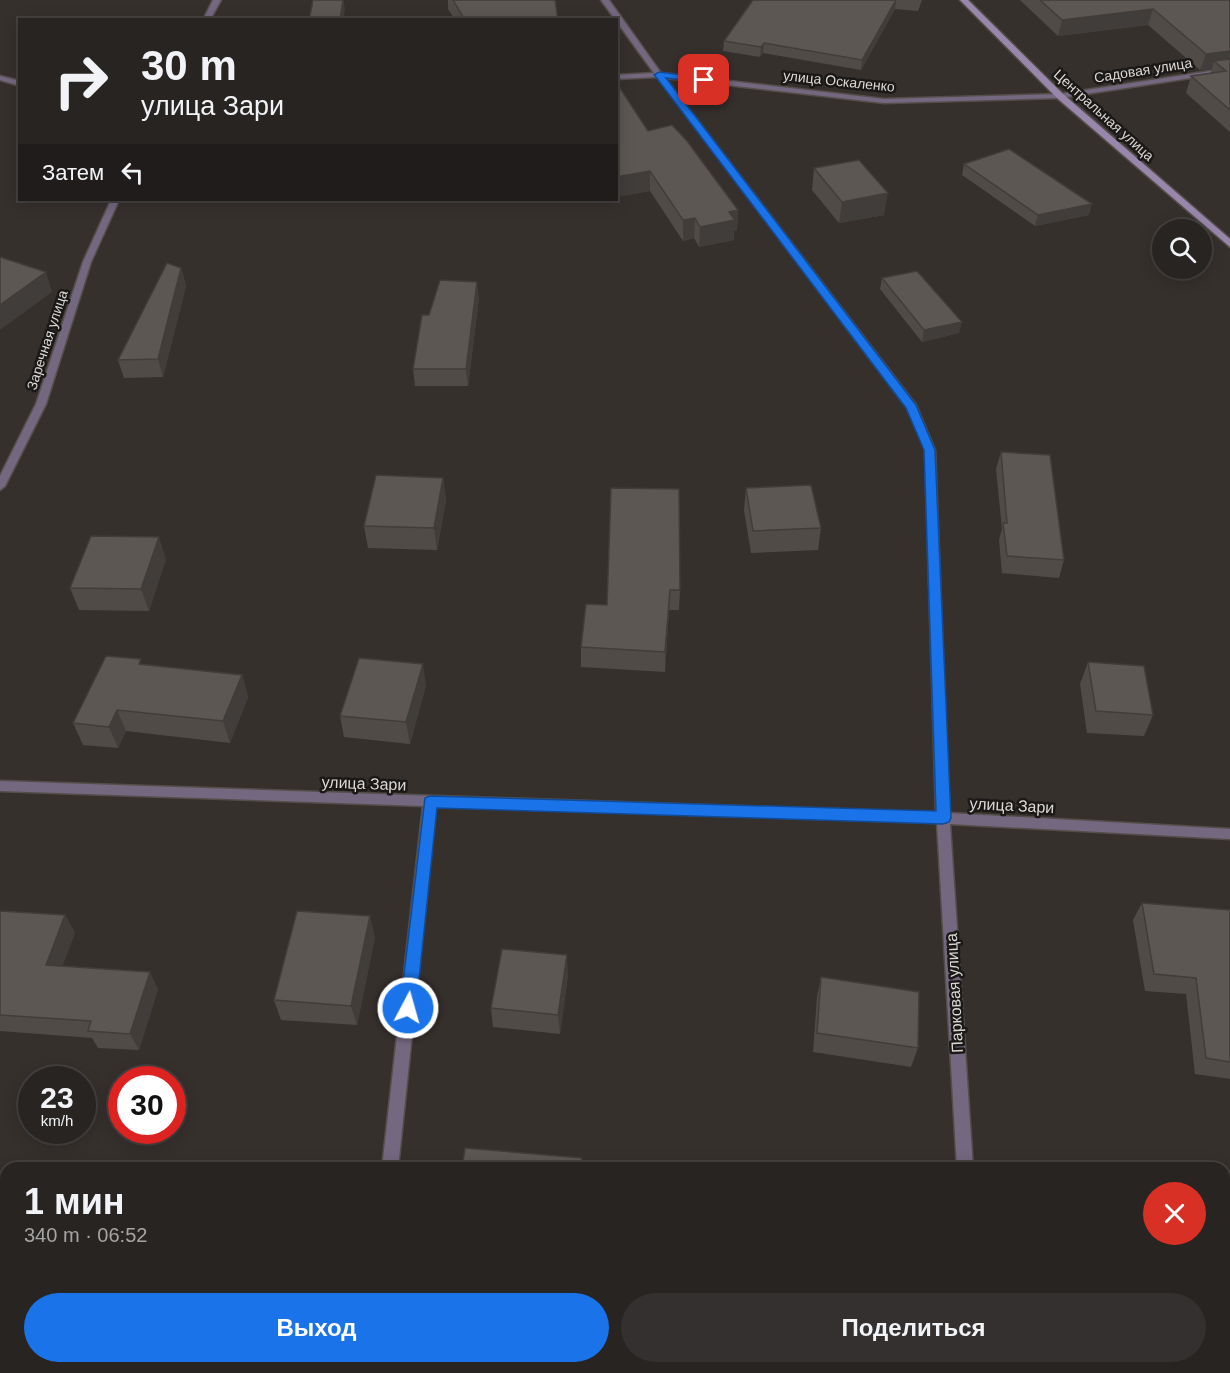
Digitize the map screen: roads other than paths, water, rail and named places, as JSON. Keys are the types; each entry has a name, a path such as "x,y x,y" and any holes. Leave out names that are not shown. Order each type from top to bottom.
{"street":[{"path":"207,18 217,0"},
{"name":"Парковая улица","path":"604,0 617,18"},
{"name":"Центральная улица","path":"964,0 1060,96 1230,244"},
{"name":"Парковая улица","path":"618,19 912,407 930,450 943,818 965,1162"},
{"name":"Садовая улица","path":"1060,96 1230,70"},
{"name":"улица Оскаленко","path":"618,77 659,75 884,101 1060,96"},
{"path":"0,78 18,83"},
{"name":"Заречная улица","path":"0,486 41,404 87,262 115,201"},
{"name":"улица Зари","path":"0,786 943,818 1230,834"},
{"path":"391,1162 430,802"}]}
